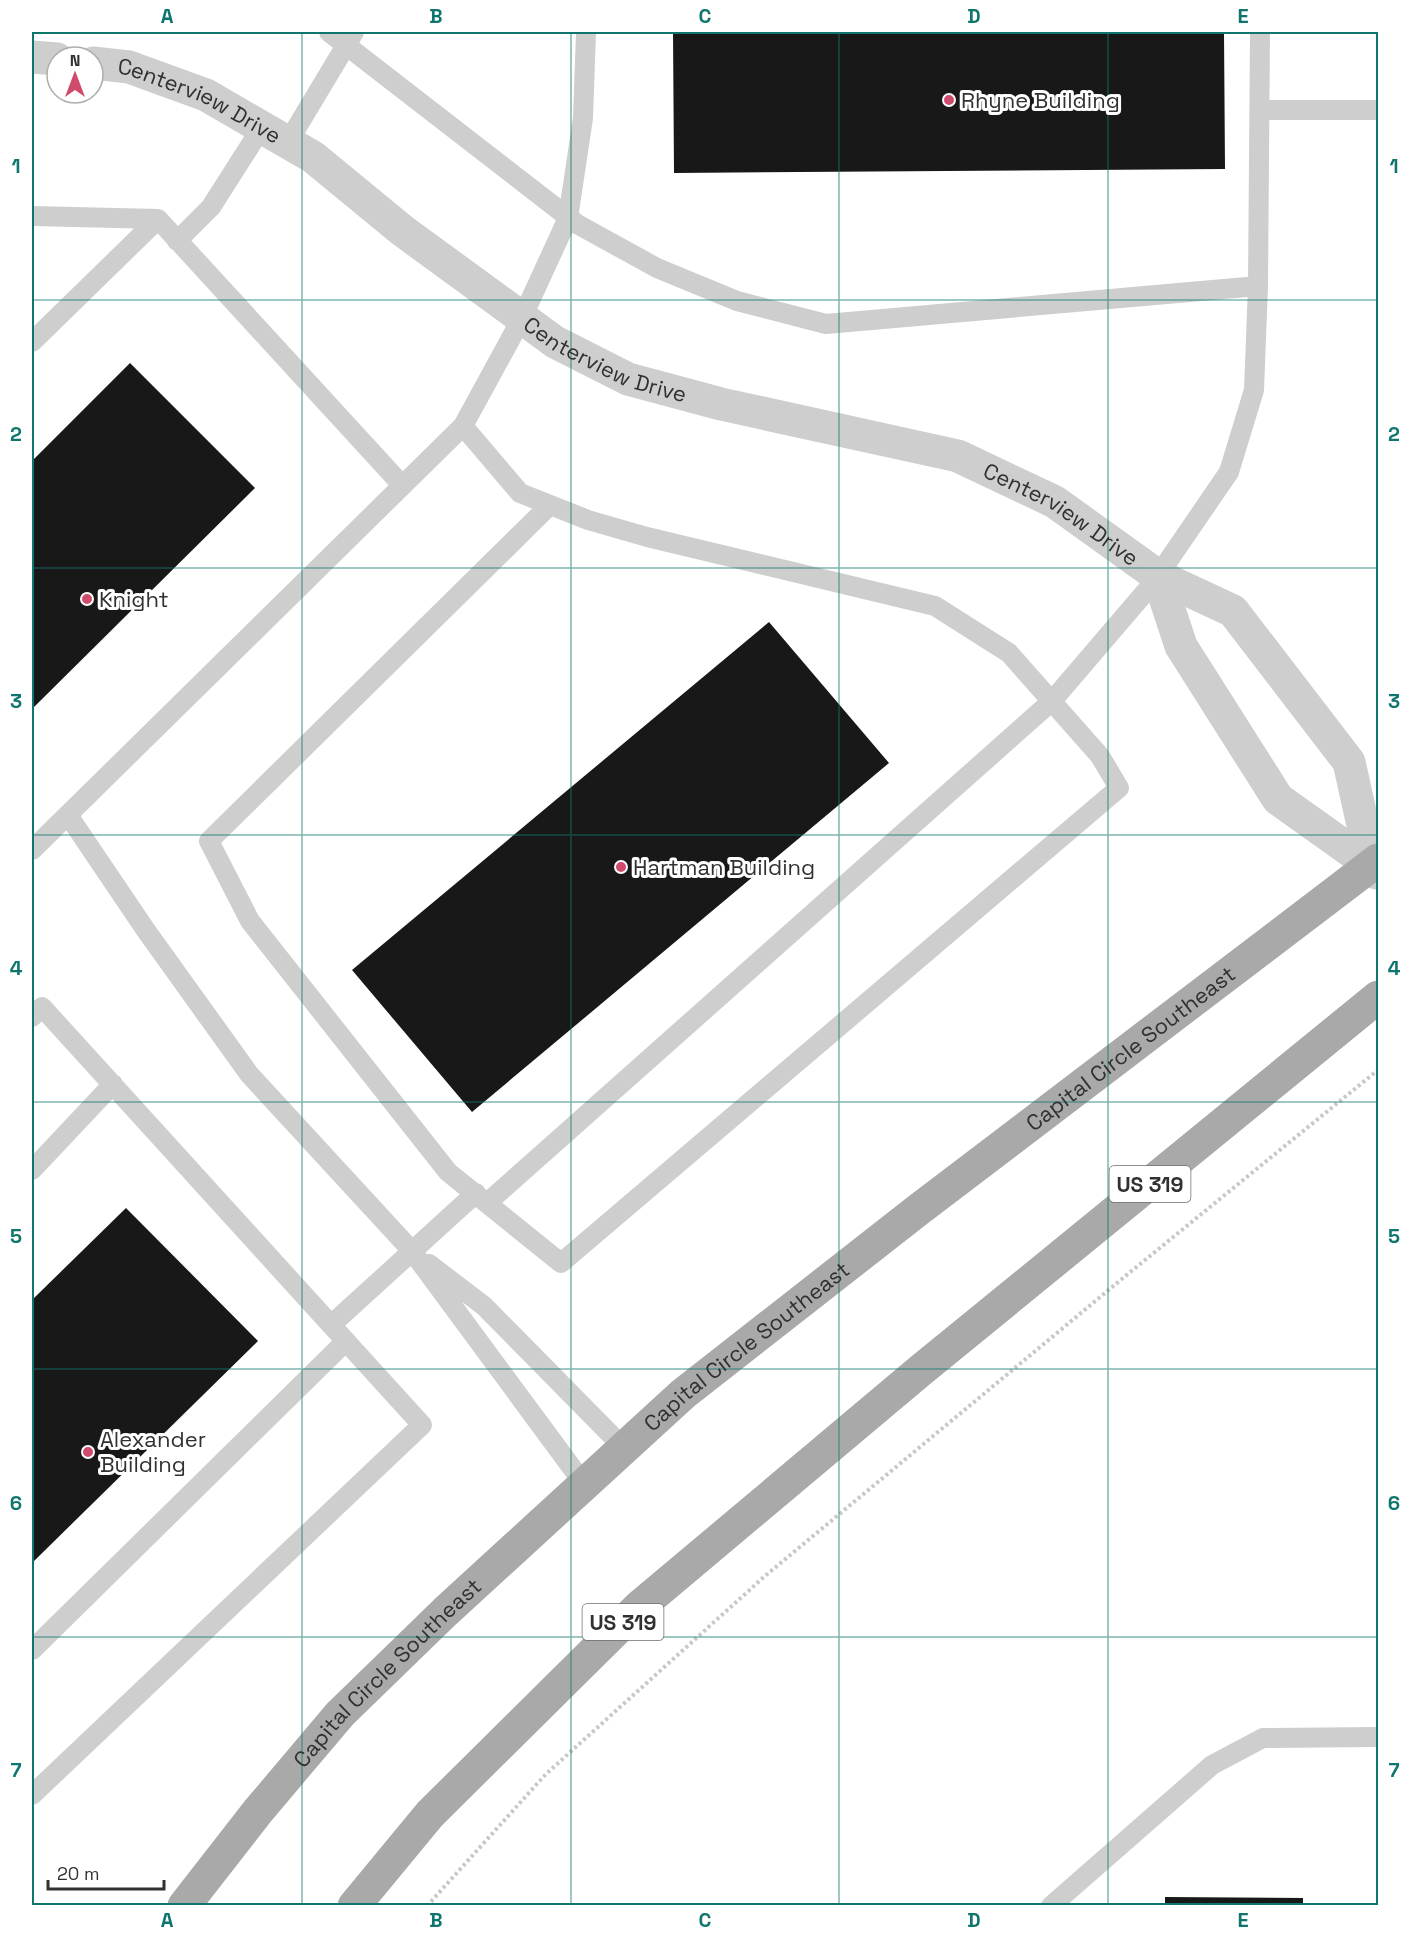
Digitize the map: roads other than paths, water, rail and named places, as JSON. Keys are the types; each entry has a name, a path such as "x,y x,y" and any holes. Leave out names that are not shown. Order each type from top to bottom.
{"main road":[{"name":"Capital Circle Southeast","path":"184,1905 258,1811 340,1714 445,1612 683,1394 909,1217 1376,867"},
{"name":"US 319","path":"354,1905 430,1814 639,1606 921,1370 1378,997"}],"street":[{"name":"Centerview Drive","path":"105,64 129,67 206,95 313,157 403,231 555,342 628,379 721,404 958,456 1055,502 1158,576 1233,611 1348,762 1376,867"},
{"name":"Centerview Drive","path":"1158,576 1180,646 1278,799 1376,867"}],"lane":[{"path":"329,32 350,38 568,218 657,268 737,301 826,324 1258,286"},
{"path":"32,850 401,484 463,426 522,318 568,218 583,118 586,32"},
{"path":"331,1325 412,1251 481,1198 1052,701 1158,576 1229,472 1254,390 1258,286 1260,32"},
{"path":"177,241 211,207 275,135 350,38"},
{"path":"1260,110 1378,110"},
{"path":"32,216 158,219 401,484"},
{"path":"32,342 158,219"},
{"path":"463,426 520,493 588,520 647,537 935,606 1009,653 1100,756 1119,788 561,1263 448,1172 250,921 209,842 550,505"},
{"path":"68,815 145,929 249,1074 412,1251 584,1484"},
{"path":"32,1017 42,1007 422,1425 32,1795"},
{"path":"32,1170 113,1084"},
{"path":"412,1251 484,1306 624,1448"},
{"path":"32,1650 346,1341"},
{"path":"1051,1905 1212,1765 1253,1743 1263,1738 1378,1737"}],"place":[{"name":"Rhyne Building","path":"949,100"},
{"name":"Knight","path":"87,599"},
{"name":"Hartman Building","path":"621,867"},
{"name":"Alexander Building","path":"88,1452"}]}
